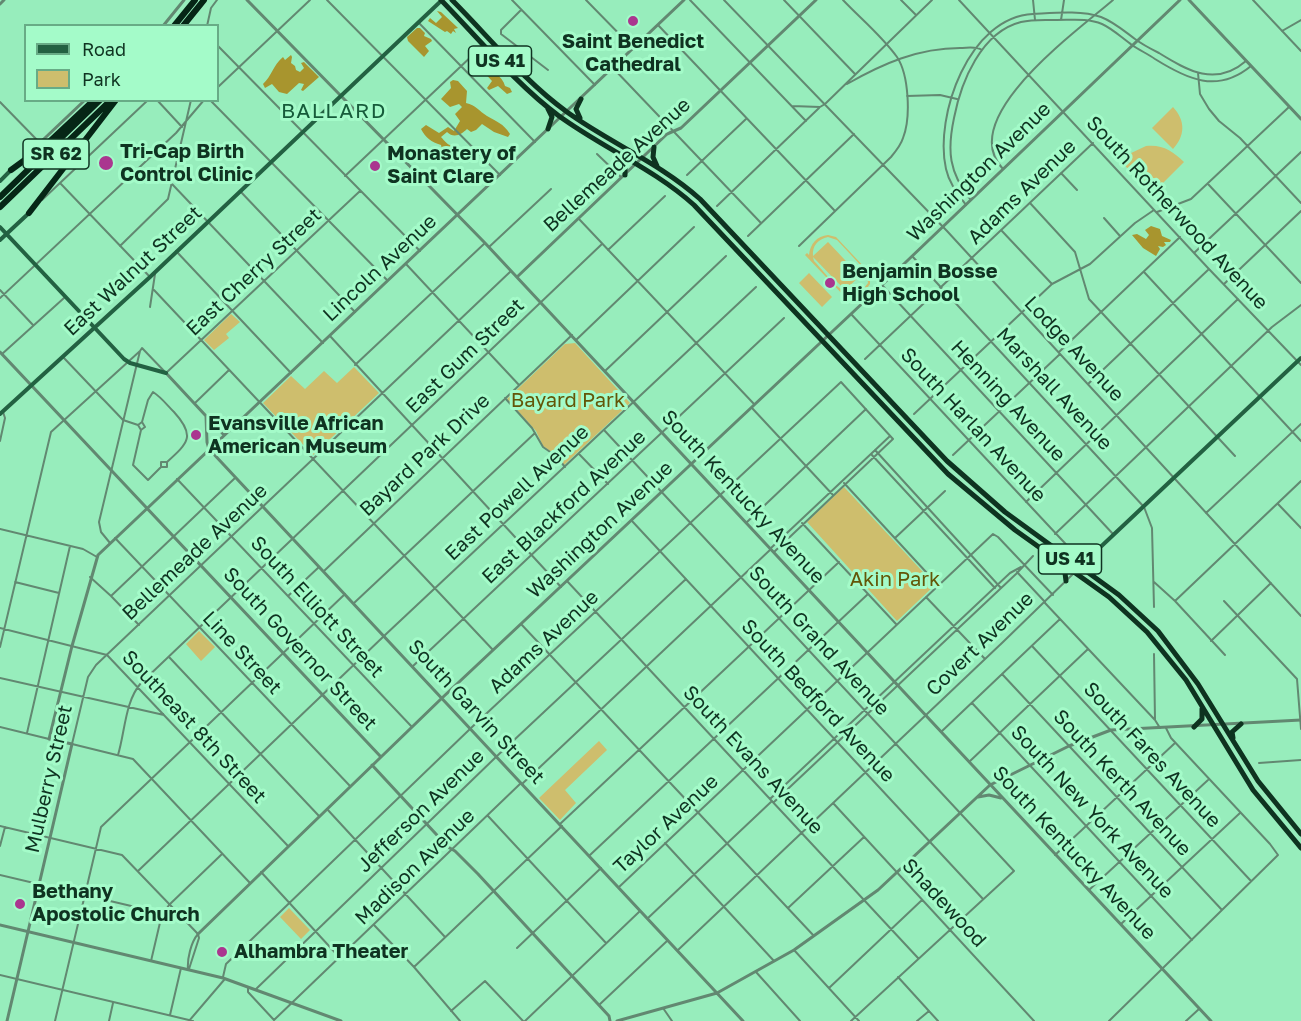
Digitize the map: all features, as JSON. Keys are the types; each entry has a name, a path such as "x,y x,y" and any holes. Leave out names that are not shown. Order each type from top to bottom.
{"highway":[{"path":"176,24 195,0"},
{"path":"185,24 204,0"},
{"name":"US 41","path":"441,0 547,107 664,181 686,198 940,467 1015,530 1118,604 1147,632 1173,662 1198,699 1253,790 1301,848"},
{"name":"US 41","path":"452,0 536,86 567,112 657,166 700,199 935,450 979,491 1017,521 1093,574 1137,610 1167,640 1193,675 1266,792 1301,834"},
{"path":"581,99 576,109 583,122"},
{"path":"12,170 48,143 92,102"},
{"name":"SR 62","path":"0,197 98,102"},
{"name":"SR 62","path":"0,207 109,102"},
{"path":"29,213 114,102"},
{"path":"547,107 552,117 548,129"},
{"path":"654,147 653,157 657,166"},
{"path":"619,153 626,164 623,176"},
{"path":"738,251 738,245 744,245"},
{"path":"883,408 890,408 890,402"},
{"path":"1093,556 1090,565 1093,574"},
{"path":"1064,565 1066,581"},
{"path":"1194,727 1203,715 1198,699"},
{"path":"1238,750 1232,734 1241,724"}],"main road":[{"name":"East Walnut Street","path":"1,413 150,277 441,0"},
{"path":"0,181 12,170"},
{"path":"0,240 29,213"},
{"path":"0,227 127,361 166,373"},
{"name":"Covert Avenue","path":"1074,572 1173,477 1300,361"}],"street":[{"path":"0,4 4,0"},
{"path":"165,24 184,0"},
{"path":"207,24 211,8 217,0"},
{"name":"South Kentucky Avenue","path":"247,0 576,339 1211,1021"},
{"path":"219,86 310,0"},
{"path":"327,0 500,175"},
{"path":"512,0 594,86"},
{"path":"586,0 633,49"},
{"name":"Lincoln Avenue","path":"97,557 684,0"},
{"path":"690,0 806,121"},
{"name":"Lodge Avenue","path":"724,0 943,227 1301,615"},
{"path":"784,0 855,74"},
{"name":"Bellemeade Avenue","path":"517,277 667,134 681,128 816,0"},
{"path":"799,246 898,149 904,137 908,115 907,96 898,59 843,0"},
{"path":"901,0 916,16"},
{"path":"717,206 932,0"},
{"name":"South Rotherwood Avenue","path":"959,0 1209,269 1300,361"},
{"path":"1033,0 1035,20"},
{"path":"1061,20 1064,0"},
{"path":"1004,169 998,164 992,149 993,135 1010,96 1029,74 1113,0"},
{"name":"Washington Avenue","path":"198,934 442,698 693,464 1180,0"},
{"path":"1189,0 1301,119"},
{"path":"1253,0 1301,51"},
{"path":"521,10 500,32 502,36 548,70"},
{"path":"966,204 950,182 946,169 946,127 951,98 962,69 977,47 990,33 1011,19 1035,14 1096,15 1112,22 1137,41 1184,69 1198,74 1210,75 1225,72 1246,61"},
{"path":"971,200 958,183 952,168 952,128 958,99 968,72 983,50 1013,25 1035,20 1089,21 1109,28 1181,75 1198,80 1226,79 1251,66"},
{"path":"1282,31 1301,20"},
{"path":"418,22 535,142"},
{"path":"658,25 835,211"},
{"path":"219,47 420,251"},
{"path":"844,86 869,71 929,50 977,47 983,50"},
{"path":"345,176 476,52"},
{"path":"613,68 761,223"},
{"path":"1198,74 1200,94 1219,122 1248,146 1301,203"},
{"path":"907,96 940,95 958,99"},
{"path":"0,102 40,143"},
{"path":"12,170 83,102"},
{"path":"29,213 146,102"},
{"path":"159,102 182,127"},
{"path":"120,246 168,199 190,102"},
{"path":"0,298 91,215 182,127 202,102"},
{"path":"212,102 388,281"},
{"path":"792,106 820,107"},
{"path":"914,414 1052,284 1093,262 1135,223 1156,211 1188,201 1289,106"},
{"path":"687,175 747,118"},
{"path":"748,236 854,134"},
{"name":"Adams Avenue","path":"865,359 1093,143"},
{"path":"1194,253 1301,152"},
{"path":"597,154 623,176"},
{"path":"1061,173 1077,190"},
{"path":"61,184 150,277"},
{"path":"172,184 322,343"},
{"path":"1208,184 1301,283"},
{"path":"489,247 551,189"},
{"path":"240,190 355,312"},
{"name":"East Cherry Street","path":"166,373 360,191"},
{"path":"608,250 665,196"},
{"path":"1030,203 1075,252 1088,297 1235,456"},
{"path":"1224,284 1301,211"},
{"path":"1104,218 1120,236"},
{"path":"579,219 725,374 833,495"},
{"path":"576,339 694,227"},
{"path":"1001,230 1052,284"},
{"path":"953,455 1180,237"},
{"path":"356,364 485,243"},
{"name":"East Gum Street","path":"138,687 602,244"},
{"path":"176,251 291,373"},
{"path":"605,371 726,256"},
{"name":"Marshall Avenue","path":"912,256 1144,507 1152,526 1154,607"},
{"path":"406,264 519,385"},
{"path":"1088,384 1209,269"},
{"path":"150,307 156,271"},
{"name":"Bellemeade Avenue","path":"107,655 511,271"},
{"path":"1144,272 1301,441"},
{"name":"Henning Avenue","path":"882,285 1114,535"},
{"name":"East Powell Avenue","path":"138,871 353,665 756,287"},
{"path":"0,290 33,326"},
{"path":"154,290 493,650"},
{"path":"1,353 65,297"},
{"path":"1026,502 1238,299"},
{"path":"1055,534 1268,330 1301,305"},
{"name":"South Harlan Avenue","path":"851,314 1075,554"},
{"name":"East Blackford Avenue","path":"413,666 784,318"},
{"name":"Bayard Park Drive","path":"324,571 572,335"},
{"path":"330,336 561,587"},
{"path":"0,647 50,434 63,420 142,348 224,435"},
{"path":"110,543 101,532 99,522 140,351"},
{"name":"South Governor Street","path":"1,353 381,757"},
{"path":"63,357 123,420 138,425 141,430"},
{"path":"195,404 229,370"},
{"name":"Adams Avenue","path":"190,1021 223,979 226,964 471,728 841,381 866,409"},
{"path":"138,425 142,422 149,397 153,392 185,424 188,431 186,443 167,462 167,467 161,467 148,480 133,465 141,430 145,427 142,422"},
{"path":"505,398 535,433 543,447 556,456 565,467"},
{"path":"747,522 866,409"},
{"name":"Madison Avenue","path":"772,549 800,520 891,437 866,409"},
{"path":"0,441 5,418 1,413"},
{"path":"207,416 209,449"},
{"path":"1206,513 1301,424"},
{"name":"South Grand Avenue","path":"604,430 1014,871 983,899"},
{"path":"354,603 535,433"},
{"name":"South Garvin Street","path":"209,449 743,1021"},
{"path":"876,452 1001,588"},
{"path":"579,454 608,484"},
{"path":"872,455 998,591"},
{"name":"Madison Avenue","path":"274,1020 741,577 803,524 872,455"},
{"path":"111,596 236,478"},
{"name":"South Elliott Street","path":"177,479 412,727"},
{"path":"842,481 939,585"},
{"path":"1175,601 1301,481"},
{"path":"895,538 945,491"},
{"path":"1278,504 1301,528"},
{"name":"South Bedford Avenue","path":"632,520 983,899"},
{"path":"800,520 897,625"},
{"path":"0,529 86,550 97,557 49,739"},
{"name":"Taylor Avenue","path":"619,887 994,534 1024,564"},
{"name":"Line Street","path":"115,538 350,786"},
{"path":"27,734 70,546"},
{"path":"648,918 865,710 958,629 1033,556"},
{"path":"414,967 639,750 839,562"},
{"path":"1024,564 1053,595"},
{"path":"288,596 320,567"},
{"path":"772,801 838,742 998,584 1017,571"},
{"path":"1017,571 1160,728"},
{"name":"Covert Avenue","path":"678,950 1053,595 1074,572"},
{"path":"90,577 139,625"},
{"name":"Jefferson Avenue","path":"255,990 497,756 686,579"},
{"name":"South Evans Avenue","path":"567,581 918,958"},
{"path":"15,582 60,593"},
{"path":"1154,582 1175,601 1225,655"},
{"path":"1211,641 1271,583"},
{"path":"55,1021 101,827 345,594"},
{"path":"590,855 868,594"},
{"path":"926,597 985,659"},
{"path":"1224,601 1297,680 1301,729"},
{"path":"941,732 1060,619"},
{"path":"521,624 814,936"},
{"name":"Southeast 8th Street","path":"0,628 107,655 288,846"},
{"name":"South Fares Avenue","path":"1032,646 1251,882"},
{"path":"969,762 1088,649"},
{"path":"1154,654 1155,720"},
{"name":"Mulberry Street","path":"7,1021 83,697 92,671 107,655"},
{"path":"169,657 319,816"},
{"name":"South Kerth Avenue","path":"1002,674 1222,910"},
{"path":"1297,680 1301,676"},
{"path":"0,678 165,715"},
{"path":"118,754 129,708 138,687"},
{"name":"South New York Avenue","path":"972,703 1192,940"},
{"path":"616,1021 717,993 794,950 864,900 990,785 1069,746 1111,730 1300,720"},
{"path":"0,727 133,759 250,883"},
{"path":"1109,1021 1275,861 1278,855 1175,743 1166,728"},
{"path":"1055,855 1175,743"},
{"path":"1259,763 1301,760"},
{"path":"372,765 426,824 494,891 609,1016 610,1021"},
{"path":"1089,890 1209,780"},
{"path":"970,803 986,795 995,795 1005,800"},
{"name":"Shadewood","path":"833,803 1035,1021"},
{"path":"327,809 445,937"},
{"path":"1121,924 1240,813"},
{"path":"488,816 606,943"},
{"path":"0,826 121,854 198,934 193,944 188,970"},
{"path":"0,846 4,827"},
{"path":"788,908 864,837"},
{"path":"665,843 774,961"},
{"path":"151,961 163,914 169,904 222,853"},
{"path":"517,948 601,868"},
{"path":"261,872 340,958"},
{"path":"0,875 182,918"},
{"path":"851,1021 983,899"},
{"path":"829,988 922,900"},
{"path":"451,1011 481,982 486,981 524,1021 641,910"},
{"path":"0,925 223,979 341,1021"},
{"path":"374,925 460,1021"},
{"path":"599,1005 668,940"},
{"path":"794,950 859,1021"},
{"path":"170,1015 181,968"},
{"path":"756,972 800,1021"},
{"path":"0,975 190,1021"},
{"path":"898,977 938,1021"},
{"path":"248,988 248,992 274,1020"},
{"path":"110,1021 114,1002"},
{"path":"663,1008 672,1021"},
{"path":"1186,1021 1199,1008"},
{"path":"917,1021 929,1011"},
{"path":"734,1021 739,1016"}],"green space":[{"path":"1173,107 1182,123 1182,134 1173,149 1152,128"},
{"path":"1146,146 1167,149 1184,162 1153,193 1122,163 1129,154"},
{"path":"828,235 836,237 867,270 870,284 862,295 847,299 805,255 807,253 809,255 815,241","holes":["828,237 837,240 866,271 868,283 861,292 847,292 841,289 814,261 813,257 845,290 860,276 828,242 813,256 816,243 821,239"]},
{"path":"809,273 832,297 822,307 799,283"},
{"path":"231,314 240,322 226,334 229,338 214,350 204,340"},
{"name":"Bayard Park","path":"575,343 630,403 564,465 556,455 543,446 536,431 507,399 565,344"},
{"path":"354,367 379,393 313,455 263,403 291,376 305,389 324,371 337,383"},
{"name":"Akin Park","path":"844,487 935,585 897,621 807,522"},
{"path":"199,631 215,647 201,661 186,644"},
{"path":"599,741 607,750 565,790 576,803 560,820 539,798"},
{"path":"289,908 310,930 301,939 280,917"}],"shaded area":[{"path":"437,11 458,28 454,29 456,33 445,32 428,21 430,18 436,23 442,17"},
{"path":"420,28 425,33 424,36 432,41 425,46 429,51 424,57 408,41 407,37"},
{"path":"291,55 291,63 296,70 300,72 304,68 301,63 304,62 319,77 303,91 301,90 304,84 299,83 287,94 279,92 272,84 265,88 263,84 277,63 283,57 285,60"},
{"path":"480,65 485,65 502,79 505,86 512,92 507,94 498,86 489,90 487,88 492,81"},
{"path":"458,81 467,91 466,103 500,123 510,134 508,137 494,132 482,124 471,132 467,129 455,135 447,132 441,137 460,152 450,160 444,157 441,145 429,139 421,129 426,125 439,133 448,127 454,131 460,121 455,114 462,107 459,104 450,107 441,99 451,88 450,82"},
{"path":"1151,226 1160,229 1162,236 1171,240 1164,242 1166,245 1163,247 1158,246 1160,249 1156,256 1143,248 1132,235 1137,234 1146,239 1149,235 1145,230"}],"place":[{"name":"Saint Benedict Cathedral","path":"633,21"},
{"name":"Tri-Cap Birth Control Clinic","path":"106,163"},
{"name":"Monastery of Saint Clare","path":"375,166"},
{"name":"Benjamin Bosse High School","path":"830,283"},
{"name":"Evansville African American Museum","path":"196,435"},
{"name":"Bethany Apostolic Church","path":"20,904"},
{"name":"Alhambra Theater","path":"222,952"}],"district":[{"name":"BALLARD","path":"334,111"}]}
